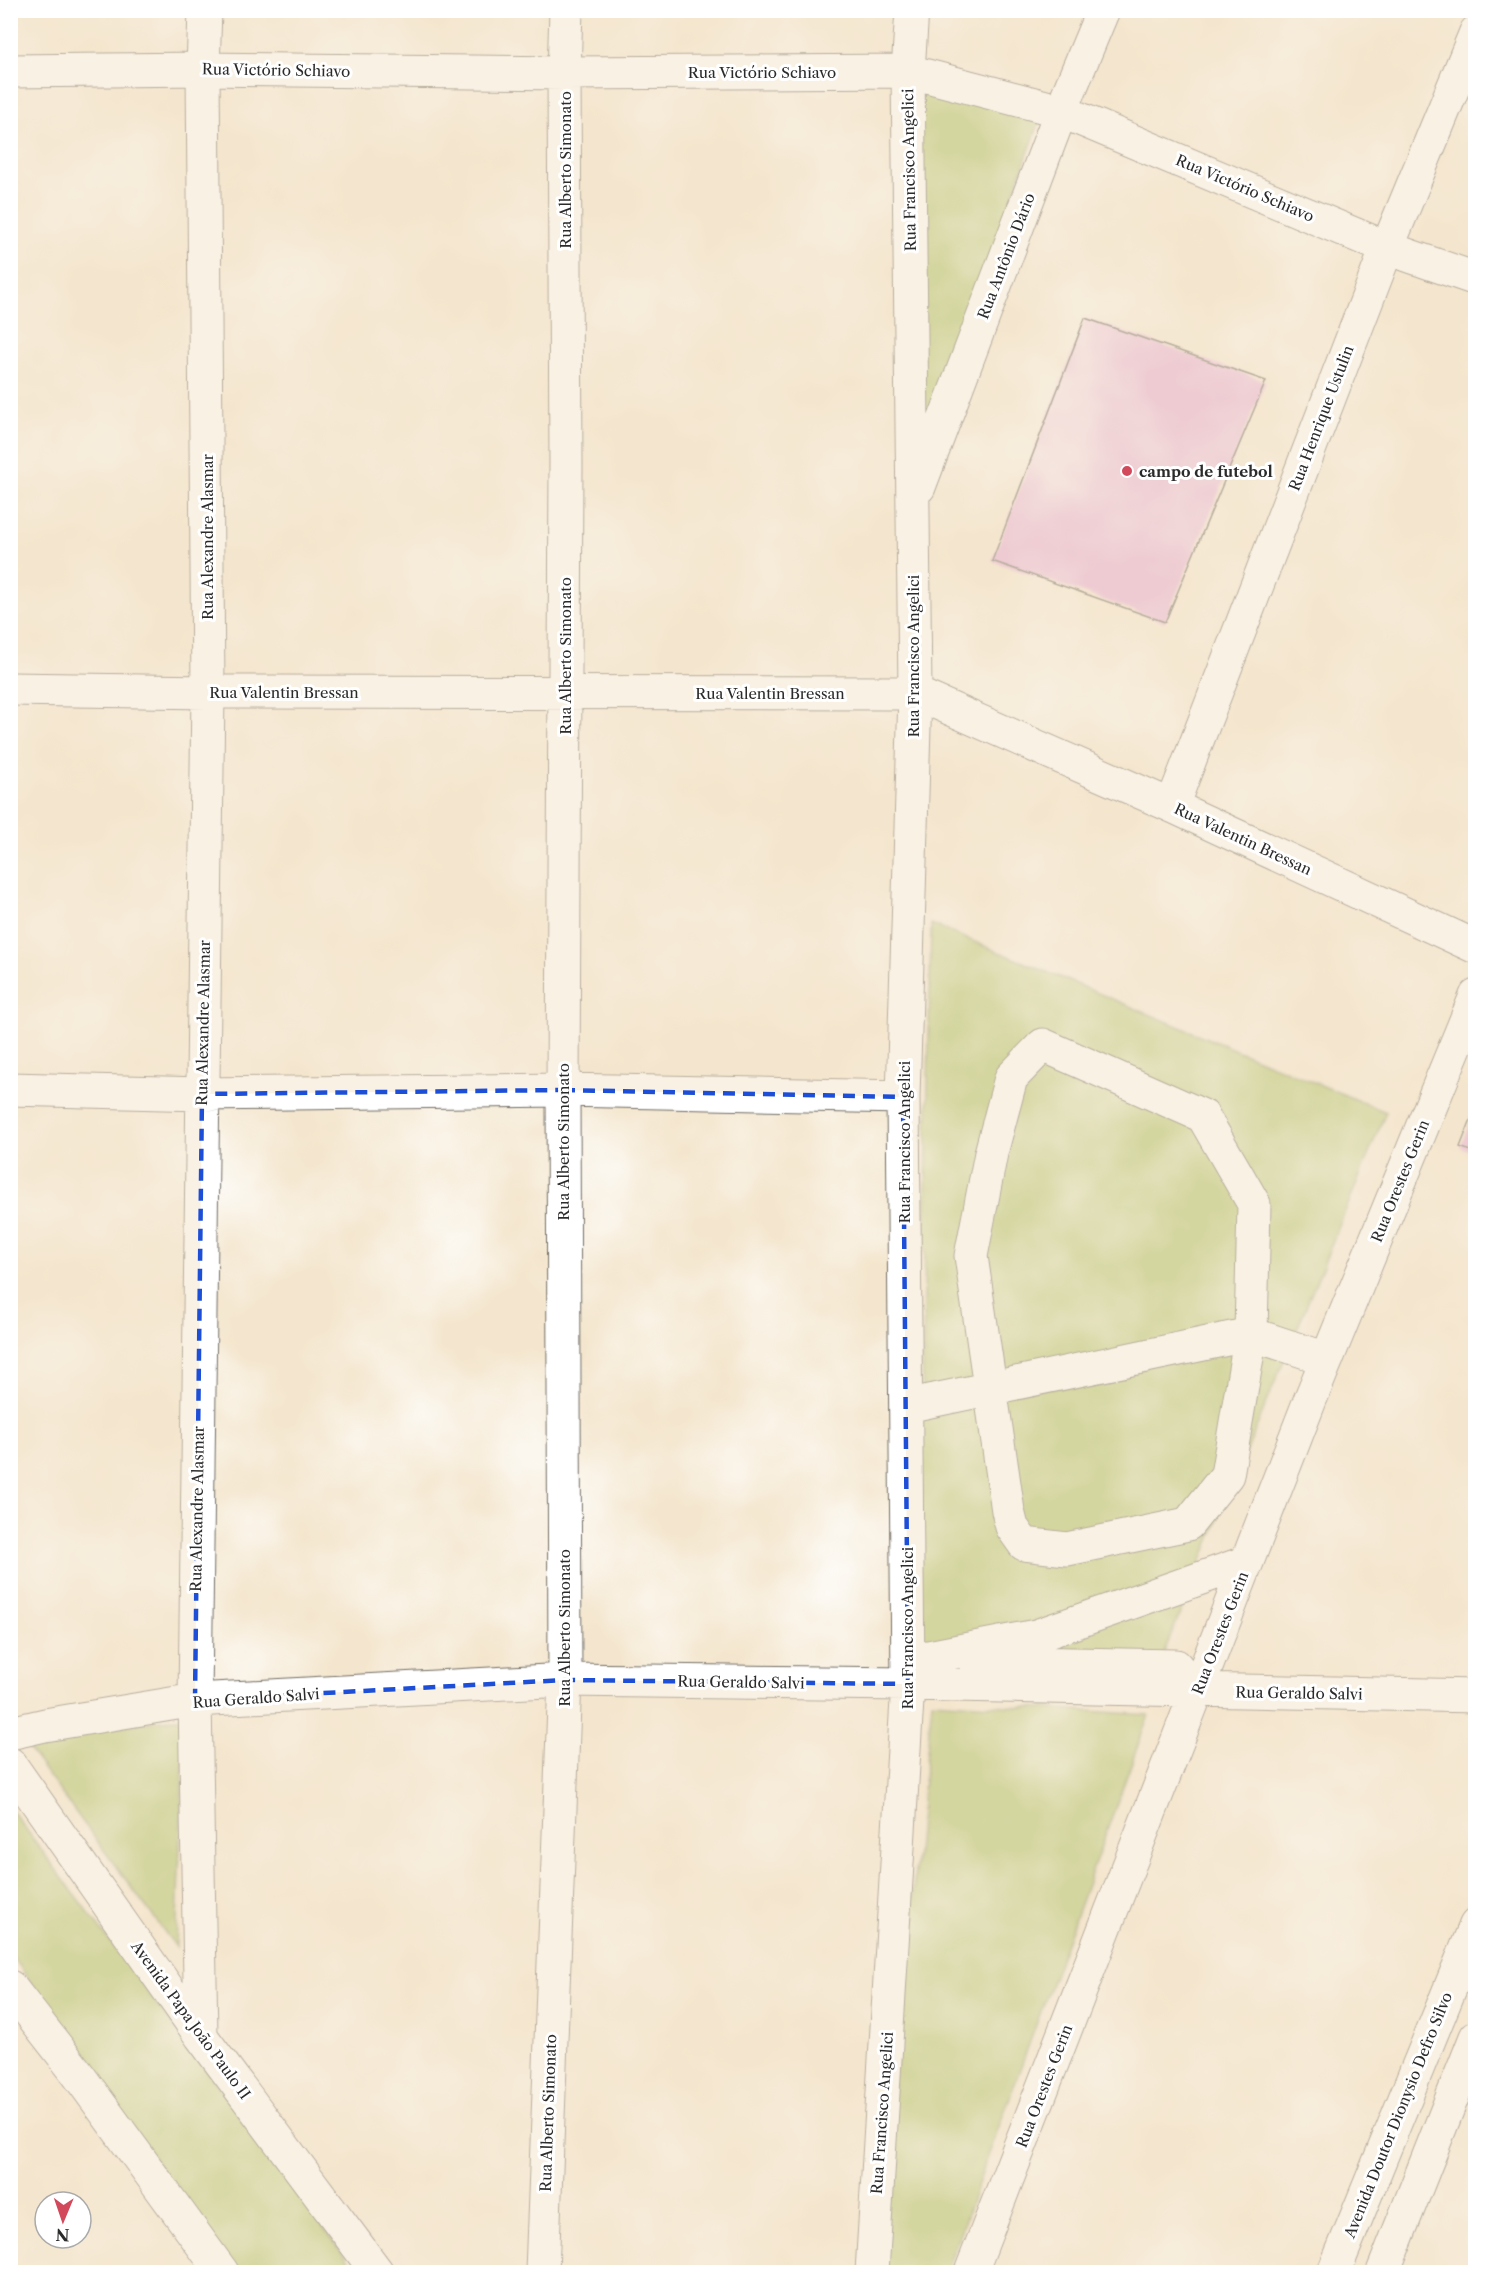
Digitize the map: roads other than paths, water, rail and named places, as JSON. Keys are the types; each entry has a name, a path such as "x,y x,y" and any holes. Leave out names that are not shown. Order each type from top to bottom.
{"street":[{"name":"Rua Alexandre Alasmar","path":"201,2036 195,1700 208,692 203,69 205,10"},
{"name":"Rua Alberto Simonato","path":"542,2272 565,1680 563,1090 566,462 564,73 566,10"},
{"name":"Rua Francisco Angelici","path":"872,2272 908,1672 903,1097 915,693 908,71 912,10"},
{"name":"Rua Antônio Dário","path":"912,503 1061,111 1103,10"},
{"name":"Rua Henrique Ustulin","path":"1172,806 1387,248 1476,32"},
{"name":"Rua Victório Schiavo","path":"10,71 203,69 564,73 908,71 1061,111 1387,248 1476,279"},
{"name":"Rua Valentin Bressan","path":"10,689 208,692 915,693 1172,806 1476,947"},
{"name":"Rua Orestes Gerin","path":"971,2272 1327,1359 1476,996"},
{"path":"1044,1045 1203,1116 1254,1204 1251,1334 1227,1475 1188,1524 1066,1549 1024,1544 1012,1527 1008,1511 971,1256 991,1153 1011,1078 1044,1045"},
{"path":"10,1089 202,1094 563,1090 903,1097"},
{"path":"906,1406 1251,1334 1327,1359"},
{"path":"908,1672 1036,1636 1247,1562"},
{"path":"908,1672 1176,1666 1209,1660"},
{"path":"1176,1666 1197,1692"},
{"name":"Rua Geraldo Salvi","path":"10,1733 195,1700 565,1680 908,1672 1197,1692 1476,1696"},
{"name":"Avenida Papa João Paulo II","path":"10,1764 201,2036 377,2272"},
{"name":"Avenida Doutor Dionysio Defro Silvo","path":"1334,2272 1476,1925"},
{"path":"10,1987 74,2069 222,2272"},
{"path":"1383,2272 1476,2037"}],"place":[{"name":"campo de futebol","path":"1127,471"}]}
